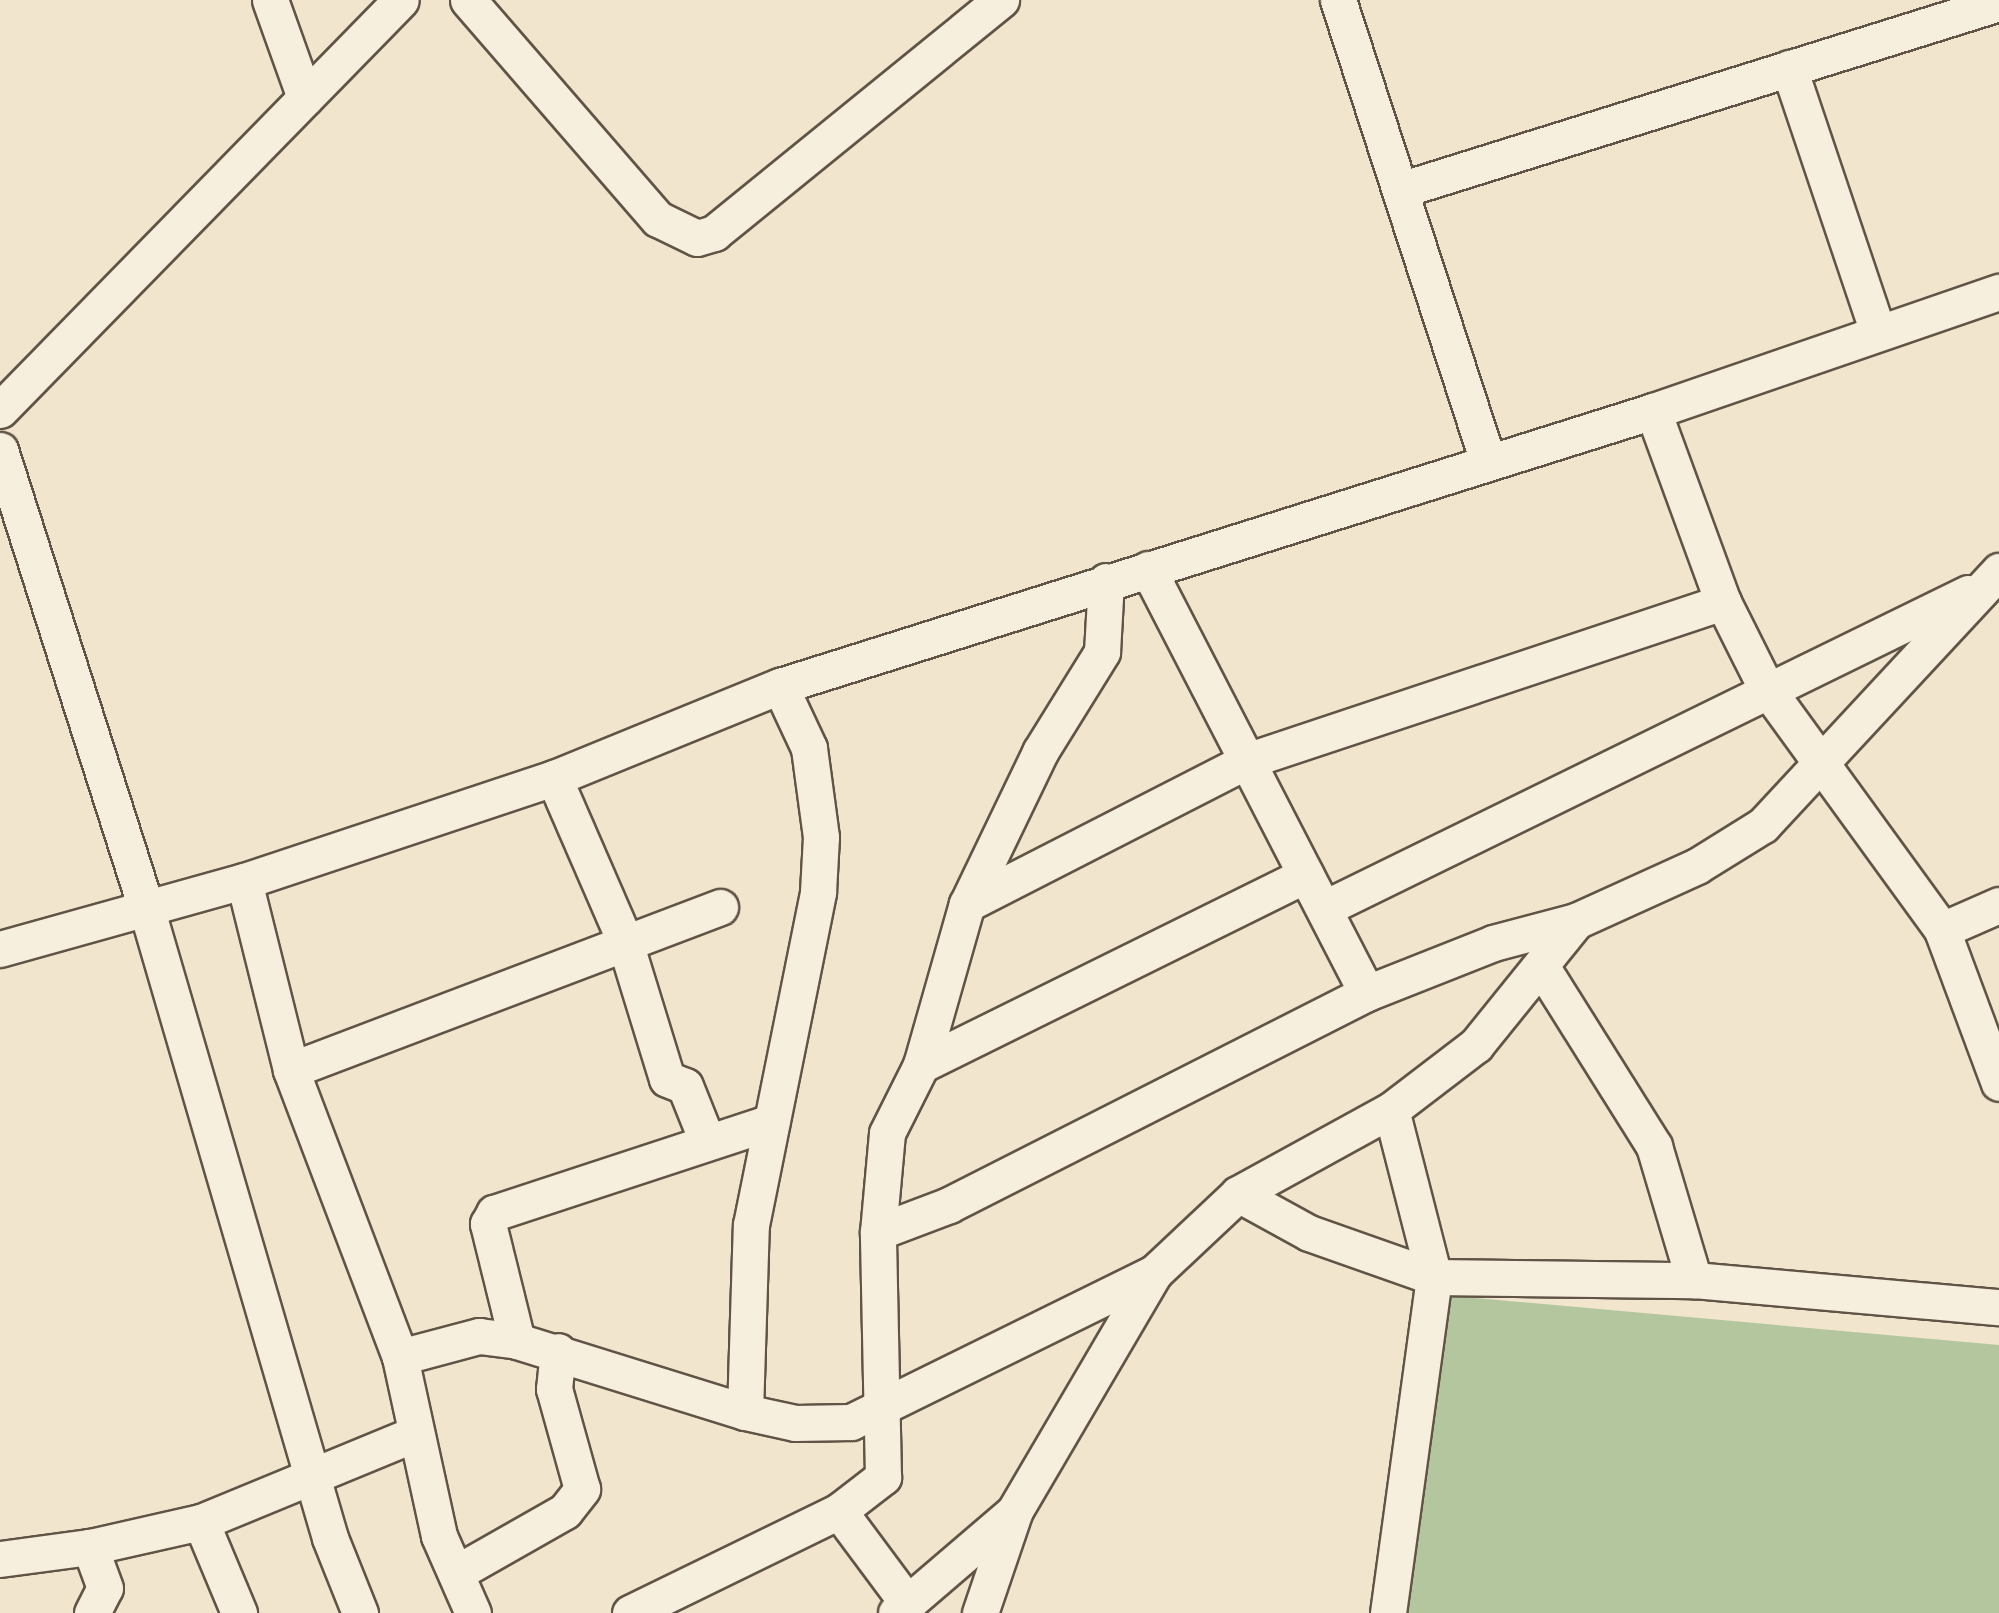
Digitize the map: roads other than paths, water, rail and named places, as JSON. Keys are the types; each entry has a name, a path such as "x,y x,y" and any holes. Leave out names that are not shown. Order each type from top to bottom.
{"street":[{"path":"270,0 306,98"},
{"path":"0,410 401,0"},
{"path":"468,0 658,219 697,238 714,233 1000,0"},
{"path":"1338,0 1487,458"},
{"path":"1400,190 1999,3"},
{"path":"1789,68 1878,332"},
{"path":"0,949 244,881 554,778 780,686 1487,458 1652,411 1999,292"},
{"path":"1652,411 1723,602 1765,686 1822,770 1942,930 1983,996 1999,1083"},
{"path":"0,450 146,906 310,1472 360,1613"},
{"path":"1148,568 1306,875 1328,907 1367,992"},
{"path":"1328,907 1765,686 1990,579"},
{"path":"878,1232 949,1205 1367,992 1493,942 1576,921 1698,866 1763,824 1822,770 1990,579"},
{"path":"630,1613 838,1511 883,1477 878,1232 887,1133 921,1065 967,904 1040,752 1102,652 1106,581"},
{"path":"967,904 1246,761 1723,602"},
{"path":"745,1412 751,1225 818,892 821,837 809,748 780,686"},
{"path":"554,778 624,940 668,1079 685,1086 707,1142"},
{"path":"921,1065 1306,875"},
{"path":"244,881 291,1070 400,1358 438,1536 473,1613"},
{"path":"1942,930 1999,905"},
{"path":"291,1070 624,940 720,907"},
{"path":"980,1613 1014,1512 1154,1273 1238,1194 1391,1110 1476,1045 1543,968 1576,921"},
{"path":"1543,968 1654,1146 1694,1280"},
{"path":"1388,1613 1434,1277 1391,1110"},
{"path":"517,1341 488,1224 494,1213 771,1122"},
{"path":"1238,1194 1323,1239 1434,1277 1694,1280 1999,1307"},
{"path":"400,1358 479,1336 517,1341 745,1412 836,1423 1154,1273"},
{"path":"456,1572 564,1511 582,1489 554,1389 558,1351"},
{"path":"0,1559 90,1546 200,1522 310,1472 414,1434"},
{"path":"838,1511 902,1609 1014,1512"},
{"path":"200,1522 238,1613"},
{"path":"90,1546 105,1605"}]}
